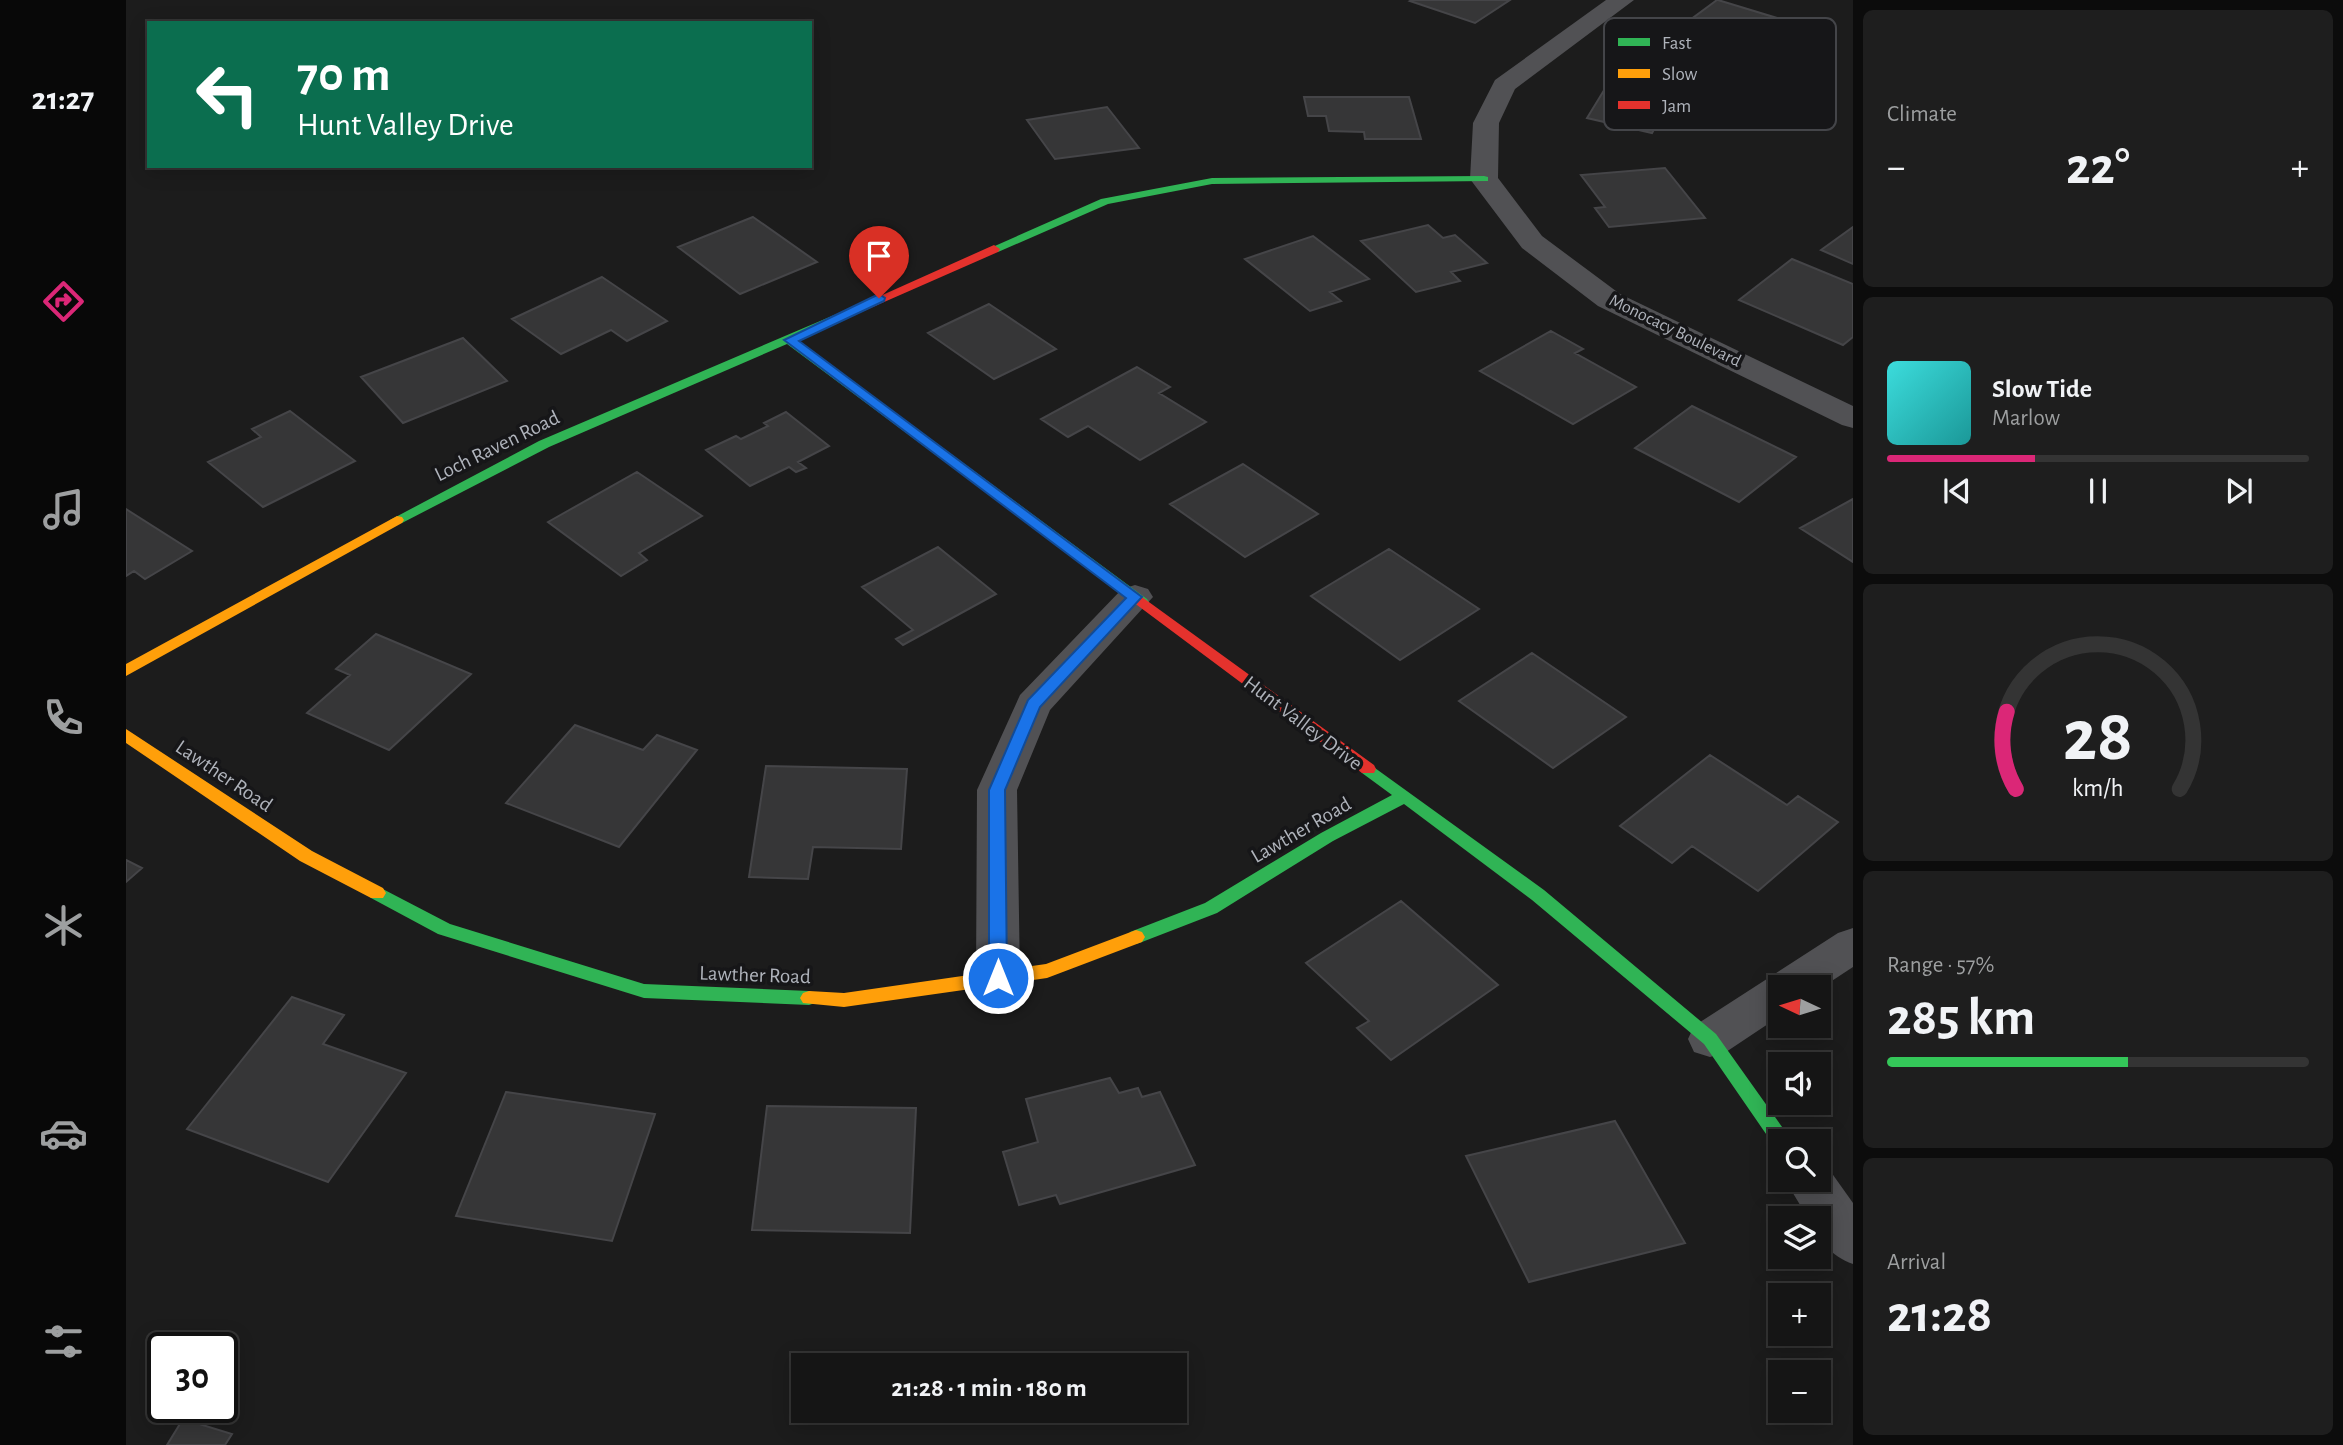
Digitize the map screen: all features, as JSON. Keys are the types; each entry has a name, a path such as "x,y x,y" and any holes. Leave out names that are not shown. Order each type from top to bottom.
{"street":[{"path":"1484,179 1486,123 1504,85 1622,0"},
{"name":"Loch Raven Road","path":"126,671 347,546 544,444 790,340 902,288 1105,201 1212,181 1484,179"},
{"name":"Monocacy Boulevard","path":"1484,179 1532,243 1609,300 1853,418"},
{"name":"Hunt Valley Drive","path":"790,340 1538,895 1710,1039 1774,1129"},
{"path":"998,978 997,790 1033,704 1135,597"},
{"name":"Lawther Road","path":"126,735 306,856 444,929 644,991 844,1000 1047,971 1211,908 1327,837 1403,797"},
{"path":"1807,975 1853,945"},
{"path":"1710,1039 1768,1001"},
{"path":"1818,1192 1853,1242"}],"building":[{"path":"1510,0 1475,23 1410,1"},
{"path":"1717,0 1777,18 1693,18"},
{"path":"1604,90 1604,122 1587,118"},
{"path":"1304,97 1409,97 1421,139 1365,139 1364,132 1329,131 1326,116 1308,116"},
{"path":"1107,107 1139,148 1055,159 1027,120"},
{"path":"1665,168 1705,218 1609,227 1595,208 1605,207 1581,175"},
{"path":"753,217 817,262 740,294 678,247"},
{"path":"1428,225 1443,238 1455,235 1487,263 1451,272 1460,281 1416,292 1361,241"},
{"path":"1853,227 1853,264 1821,250"},
{"path":"1313,236 1369,279 1330,292 1341,301 1310,311 1245,259"},
{"path":"1792,259 1853,284 1853,337 1843,345 1739,300"},
{"path":"602,277 667,321 627,341 611,330 561,354 512,319"},
{"path":"989,304 1056,349 994,379 928,333"},
{"path":"1551,331 1583,349 1575,353 1636,387 1573,424 1480,371"},
{"path":"463,338 507,381 403,423 361,377"},
{"path":"1137,367 1170,387 1159,393 1206,422 1140,460 1088,426 1068,437 1041,419"},
{"path":"1692,406 1796,457 1739,502 1635,448"},
{"path":"290,411 355,461 263,507 208,462 261,437 252,429"},
{"path":"786,412 829,446 798,462 806,468 796,472 789,467 750,486 706,450 736,436 741,439 768,426 764,423"},
{"path":"1243,464 1318,514 1245,557 1170,504"},
{"path":"637,472 702,516 639,553 647,560 621,576 548,522"},
{"path":"1853,499 1853,562 1800,528"},
{"path":"126,509 192,551 145,579 134,571 126,576"},
{"path":"938,547 996,594 903,645 896,639 913,630 862,587"},
{"path":"1389,549 1479,609 1400,660 1311,596"},
{"path":"376,634 471,674 389,750 307,713 350,675 336,669"},
{"path":"1532,653 1626,717 1553,768 1459,701"},
{"path":"575,725 643,750 657,735 697,750 619,847 506,803"},
{"path":"1710,755 1787,805 1798,796 1838,822 1758,891 1692,846 1672,863 1620,826"},
{"path":"766,766 907,769 901,849 813,847 808,879 749,877"},
{"path":"126,860 142,868 126,882"},
{"path":"1401,901 1498,985 1391,1060 1357,1028 1369,1021 1306,963"},
{"path":"292,997 344,1015 323,1044 406,1073 328,1182 187,1129"},
{"path":"1110,1078 1119,1093 1138,1088 1142,1097 1160,1092 1195,1165 1060,1204 1056,1195 1019,1205 1003,1152 1038,1142 1026,1099"},
{"path":"506,1092 655,1114 612,1241 456,1216"},
{"path":"767,1106 916,1108 910,1233 752,1230"},
{"path":"1615,1121 1685,1243 1529,1282 1466,1156"},
{"path":"181,1423 196,1423 232,1434 225,1445 167,1445"}],"traffic: fast":[{"path":"994,249 1105,201 1212,181 1484,179"},
{"path":"397,520 544,444 846,314"},
{"path":"790,340 1142,602"},
{"path":"1368,769 1538,895 1710,1039 1774,1129"},
{"path":"1136,937 1211,908 1327,837 1403,797"},
{"path":"377,893 444,929 644,991 809,998"}],"traffic: slow":[{"path":"126,671 397,520"},
{"path":"126,735 306,856 377,893"},
{"path":"809,998 844,1000 1047,971 1136,937"}],"traffic: jam":[{"path":"846,314 994,249"},
{"path":"1142,602 1368,769"}],"route":[{"path":"879,298 790,340 1135,597 1033,704 997,790 998,978"}]}
